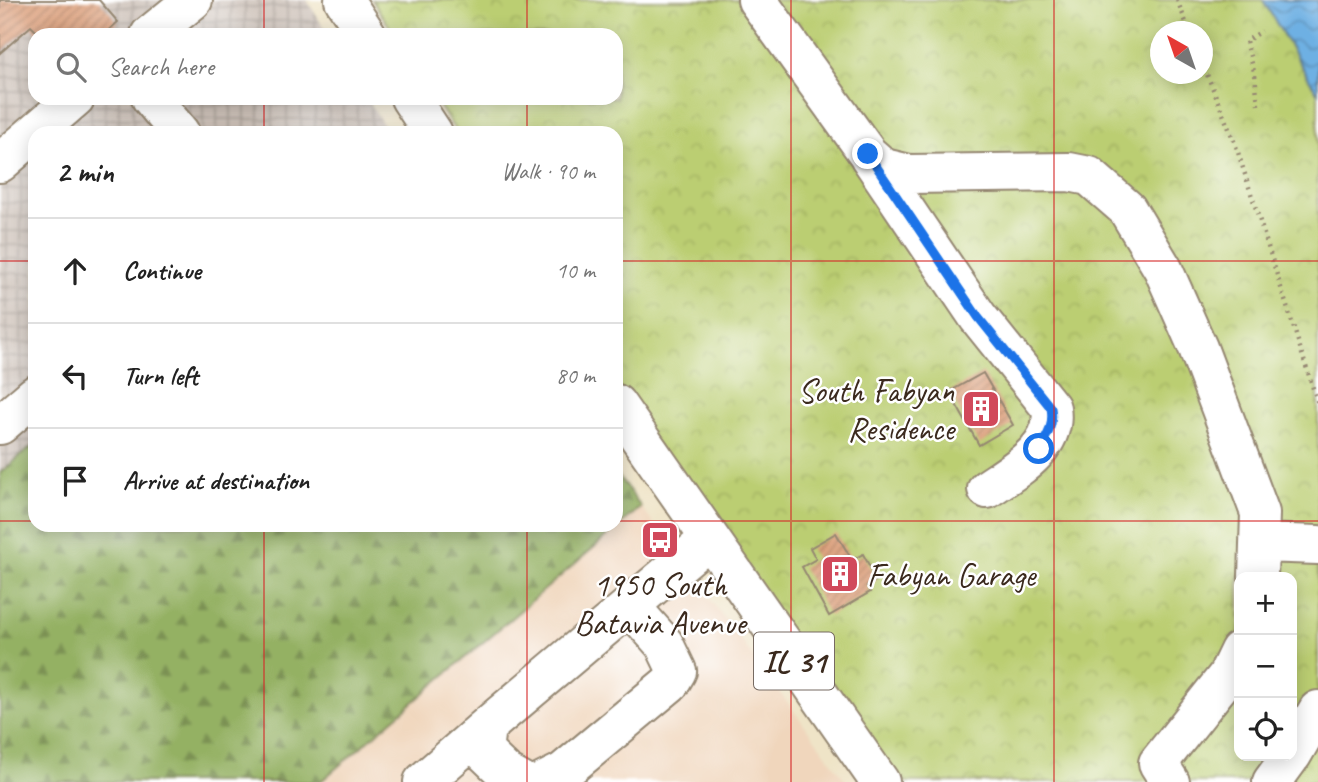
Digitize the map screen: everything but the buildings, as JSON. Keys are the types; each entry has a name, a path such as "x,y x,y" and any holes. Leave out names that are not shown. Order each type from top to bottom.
{"main road":[{"path":"159,28 193,0"},
{"path":"344,0 362,28"},
{"path":"757,0 868,154 978,317 1051,408 1053,419 1049,433 1039,449 987,489"},
{"path":"43,126 67,105"},
{"path":"157,105 174,126"},
{"path":"415,105 428,126"},
{"path":"0,163 28,139"},
{"path":"868,154 884,168 909,174 1069,172 1089,176 1127,209 1163,269 1198,348 1260,513 1260,560 1318,545"},
{"path":"0,425 28,401"},
{"name":"IL 31","path":"623,414 708,540 880,782"},
{"path":"424,782 708,540"},
{"path":"543,782 563,772 670,683 677,671 664,644 630,606"},
{"path":"1170,782 1158,763 1227,676 1234,661"},
{"path":"1297,746 1318,710"},
{"path":"486,727 483,751 506,773 522,782"},
{"path":"1272,782 1288,761"}],"path":[{"path":"1177,0 1186,21"},
{"path":"1258,105 1255,75 1246,41 1262,31"},
{"path":"1211,84 1236,146 1318,404"}],"shaded area":[{"path":"0,0 307,0 324,28 28,28 28,105 371,105 384,126 28,126 28,450 0,473"},
{"path":"641,507 847,782 320,782 612,532 623,532 623,522"}],"green space":[{"path":"372,0 1263,0 1318,94 1318,782 896,782 688,494 623,393 623,126 452,126 439,105 623,105 623,28 390,28"},
{"path":"28,450 28,532 612,532 320,782 0,782 0,473"},
{"path":"623,483 641,507 623,522"}],"water":[{"path":"1263,0 1318,0 1318,94"}],"place":[{"name":"South Fabyan Residence","path":"981,409"},
{"name":"1950 South Batavia Avenue","path":"660,540"},
{"name":"Fabyan Garage","path":"840,574"}],"route":[{"path":"868,154 978,317 1051,408 1053,419 1049,433 1039,449"}]}
